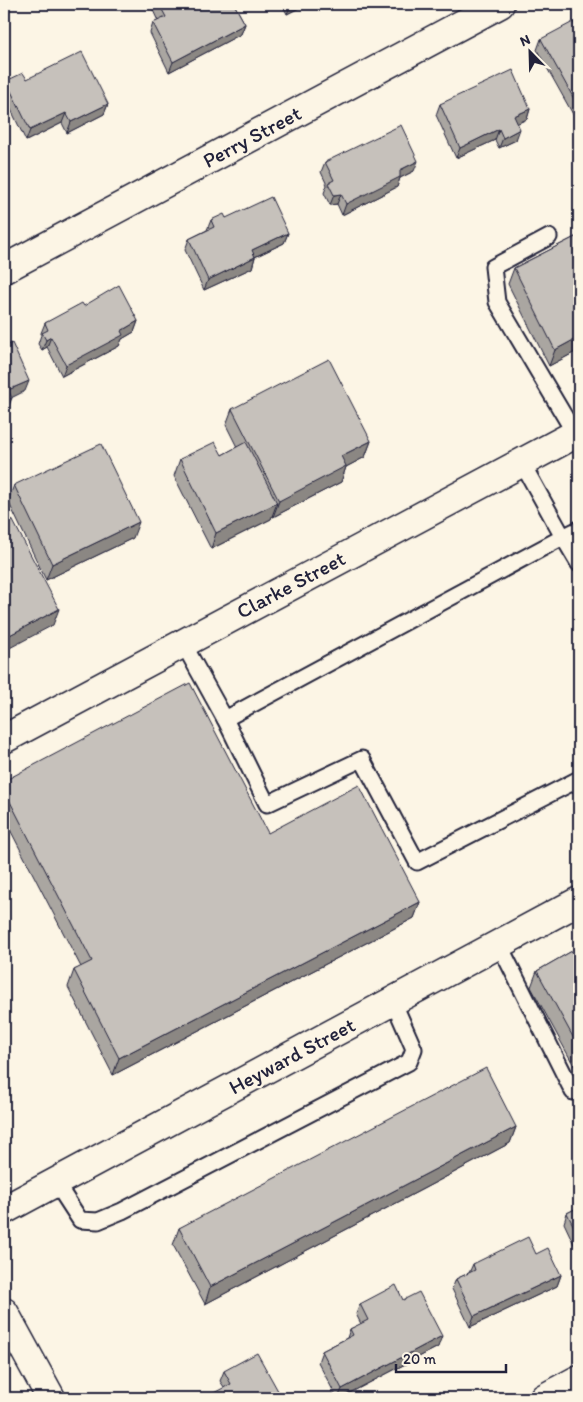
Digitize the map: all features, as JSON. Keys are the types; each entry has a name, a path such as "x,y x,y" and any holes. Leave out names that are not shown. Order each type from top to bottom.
{"street":[{"name":"Perry Street","path":"4,269 500,4"},
{"name":"Clarke Street","path":"4,739 577,433"},
{"name":"Heyward Street","path":"4,1210 579,901"},
{"path":"4,1312 51,1398"},
{"path":"544,1398 579,1379"}],"lane":[{"path":"548,237 493,267 497,302 577,433"},
{"path":"522,463 579,564"},
{"path":"225,719 579,528"},
{"path":"183,643 225,719 267,804 362,759 417,862 579,779"},
{"path":"498,944 573,1092"},
{"path":"56,1183 80,1220 98,1221 122,1211 409,1062 414,1049 393,1001"}],"building":[{"path":"159,4 234,4 245,24 173,62 153,23 166,17"},
{"path":"573,22 579,30 579,108 541,39"},
{"path":"82,52 108,104 71,122 66,113 30,130 6,81 23,73 27,79"},
{"path":"513,70 530,109 514,116 520,129 503,138 499,129 460,148 440,104"},
{"path":"401,125 418,161 400,170 400,177 346,204 341,194 334,195 328,183 334,180 325,162"},
{"path":"271,197 288,233 252,250 255,257 208,280 189,239 214,227 211,220 224,214 226,218"},
{"path":"579,235 579,337 555,350 514,268"},
{"path":"119,285 138,321 121,331 123,335 66,365 51,337 46,340 42,333 48,330 45,323 82,303 84,306"},
{"path":"12,343 29,381 8,390 12,398 4,401 4,347"},
{"path":"329,359 371,441 341,456 346,466 279,501 232,409"},
{"path":"215,442 222,455 246,442 277,503 216,533 180,459"},
{"path":"101,444 139,522 52,564 14,485"},
{"path":"12,519 59,609 4,638 4,524"},
{"path":"190,683 268,833 359,785 420,902 119,1058 74,970 92,961 4,790 4,781"},
{"path":"579,947 579,1048 537,971"},
{"path":"486,1068 516,1127 210,1287 179,1228"},
{"path":"579,1207 579,1237 567,1213"},
{"path":"528,1237 536,1254 548,1248 561,1275 474,1316 456,1279 475,1270 473,1264"},
{"path":"396,1285 403,1300 419,1292 442,1336 342,1389 322,1351 353,1335 350,1329 368,1320 360,1304"},
{"path":"257,1353 282,1398 204,1398 231,1384 224,1371"}]}
